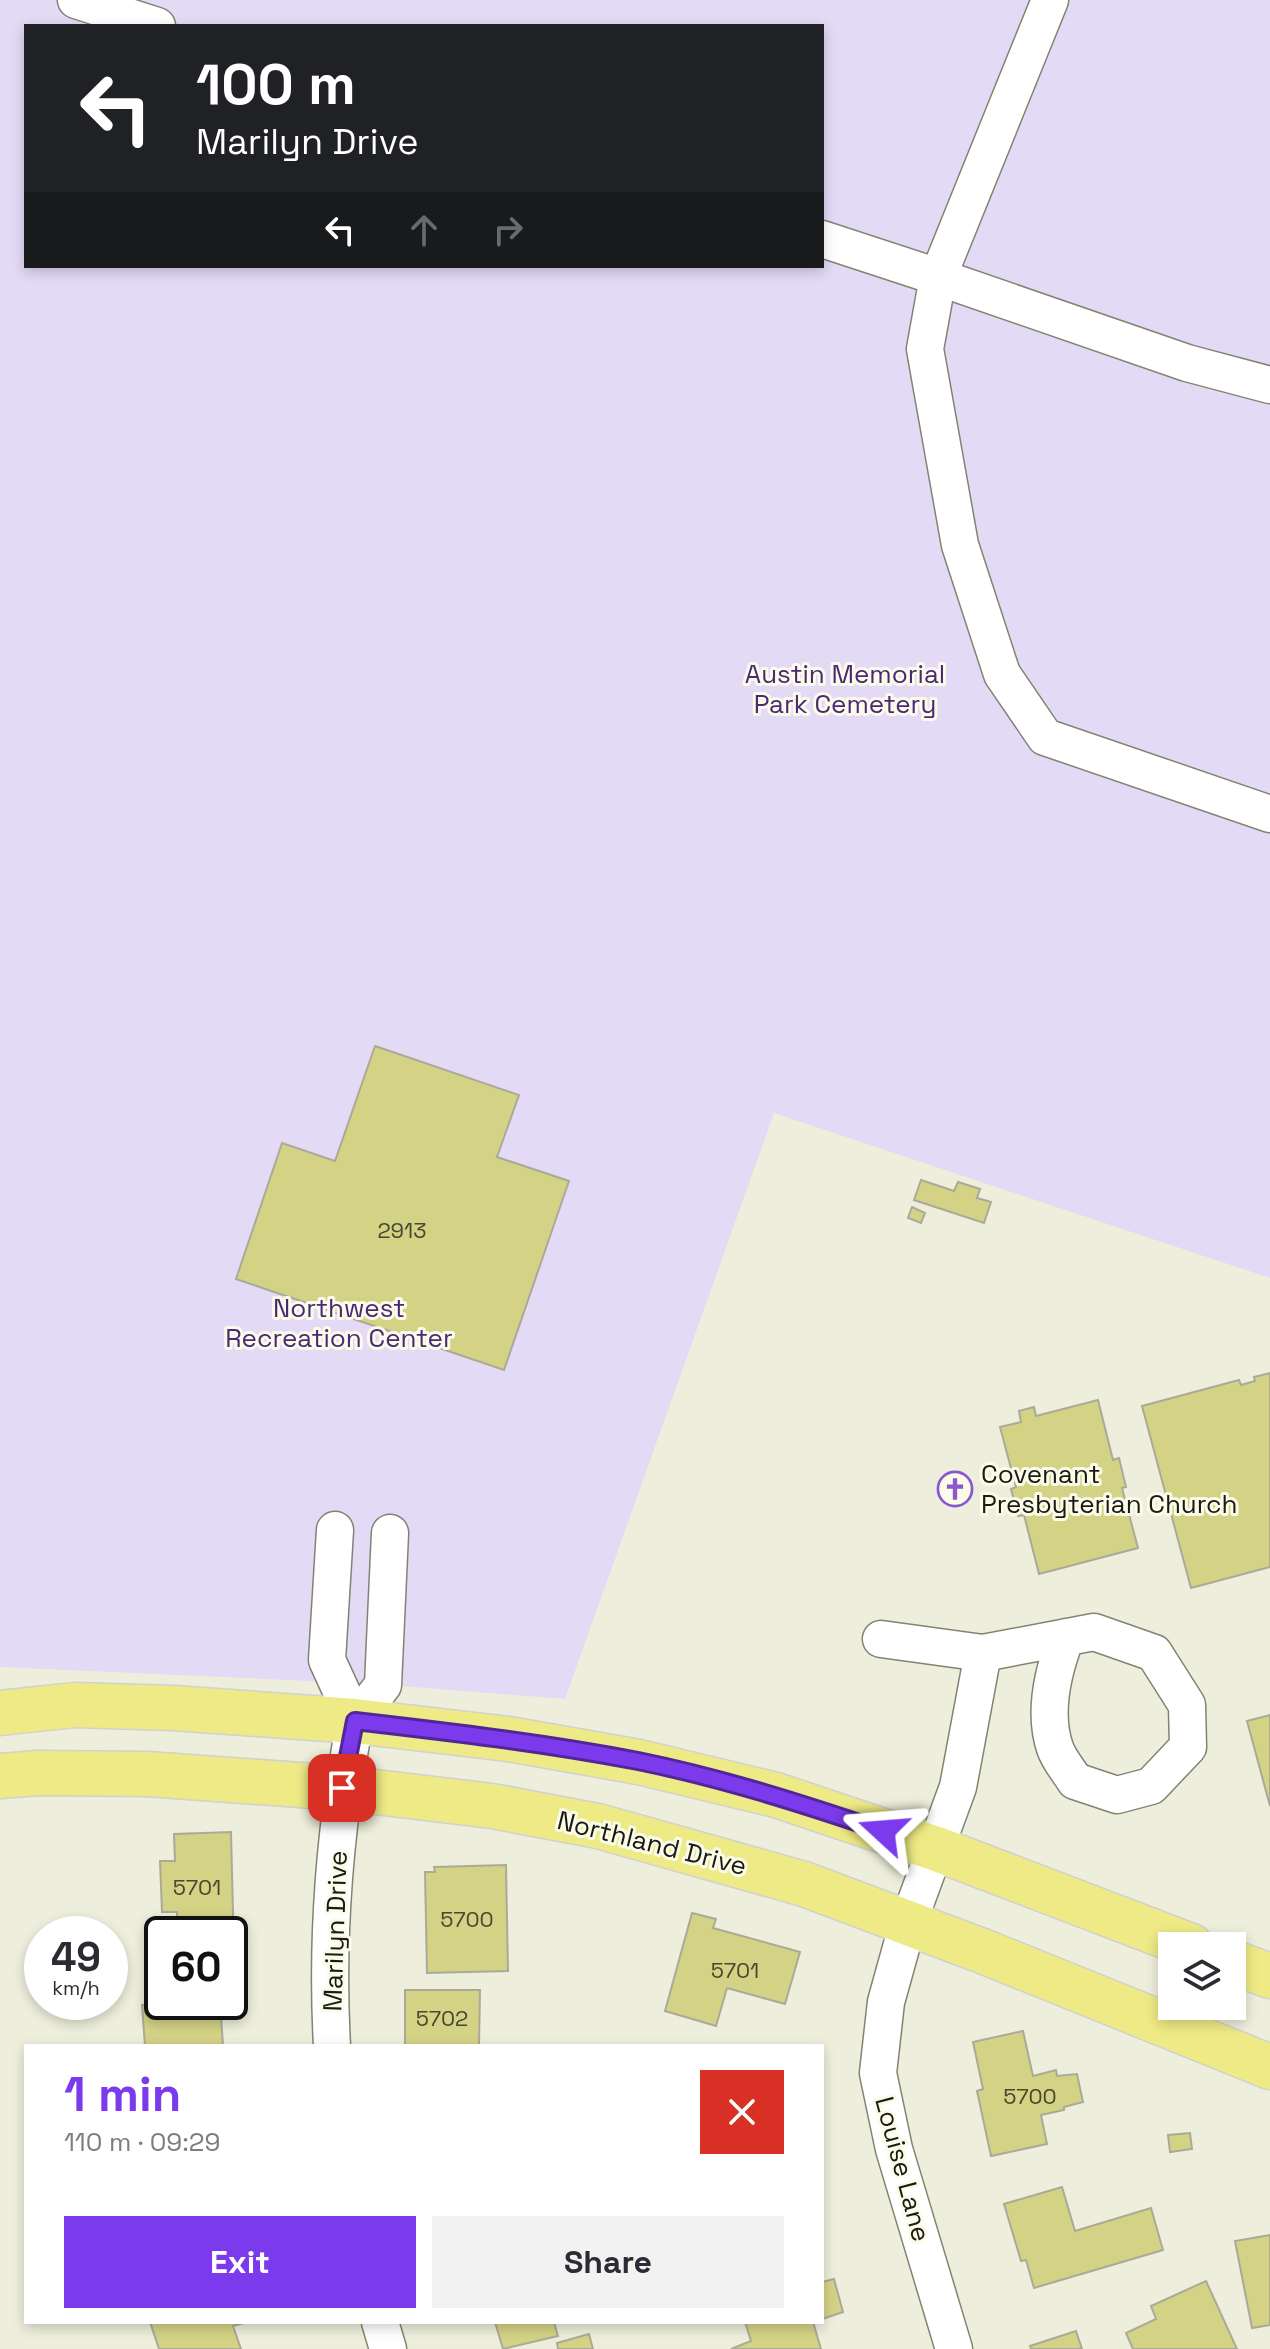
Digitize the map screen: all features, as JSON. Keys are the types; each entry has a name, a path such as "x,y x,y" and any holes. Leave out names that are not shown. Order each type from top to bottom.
{"main road":[{"path":"0,1713 75,1705 173,1708 355,1721 508,1739 639,1762 776,1795 937,1849 1158,1933"},
{"name":"Northland Drive","path":"0,1776 38,1773 147,1774 342,1788 492,1806 598,1826 804,1884 1270,2067"},
{"path":"1246,1967 1270,1976"}],"street":[{"path":"76,0 151,24"},
{"path":"1050,0 938,277 925,349 960,545 1002,674 1045,737 1270,814"},
{"path":"824,240 1187,363 1270,385"},
{"path":"335,1530 327,1660 355,1721 383,1685 390,1533"},
{"path":"881,1639 983,1653 1066,1637 1094,1632 1154,1653 1187,1705 1188,1747 1151,1786 1117,1795 1075,1781 1055,1748 1049,1701 1066,1637"},
{"name":"Louise Lane","path":"954,2349 894,2149 878,2073 886,2002 908,1923 958,1787 983,1653"},
{"name":"Marilyn Drive","path":"332,2044 329,1982 342,1788 355,1721"},
{"path":"381,2324 388,2349"}],"green space":[{"name":"Austin Memorial Park Cemetery","path":"0,0 1270,0 1270,1278 774,1113 565,1699 376,1684 0,1667"}],"building":[{"path":"375,1046 519,1095 497,1157 569,1181 504,1370 236,1279 282,1143 335,1161"},
{"path":"921,1180 954,1191 958,1182 980,1189 977,1198 991,1202 984,1223 914,1200"},
{"path":"912,1207 925,1213 921,1223 908,1218"},
{"path":"1270,1373 1270,1567 1191,1588 1142,1406 1239,1380 1241,1385 1255,1381 1254,1377"},
{"path":"1098,1400 1113,1460 1119,1458 1126,1487 1122,1488 1138,1548 1039,1574 1024,1515 1018,1516 1011,1489 1016,1487 1000,1427 1021,1422 1019,1411 1034,1407 1036,1416"},
{"path":"1270,1715 1270,1806 1247,1721"},
{"path":"231,1832 233,1916 177,1916 177,1912 162,1912 160,1861 175,1861 174,1834"},
{"path":"506,1865 508,1971 427,1973 425,1872 435,1872 434,1867"},
{"path":"692,1913 716,1919 713,1928 800,1952 785,2004 727,1988 716,2026 665,2011"},
{"path":"405,1990 480,1990 479,2044 405,2044"},
{"path":"142,2005 144,2020 221,2020 223,2044 145,2044"},
{"path":"1023,2031 1033,2076 1056,2070 1057,2076 1077,2074 1083,2102 1041,2115 1047,2144 991,2156 977,2091 983,2089 973,2042"},
{"path":"1190,2133 1192,2149 1170,2152 1168,2135"},
{"path":"1062,2187 1075,2231 1151,2208 1163,2250 1034,2288 1026,2260 1021,2261 1004,2204"},
{"path":"1270,2235 1270,2325 1252,2328 1235,2241"},
{"path":"834,2279 843,2312 824,2318 824,2282"},
{"path":"1206,2281 1237,2349 1133,2349 1126,2333 1156,2319 1151,2306"},
{"path":"151,2324 240,2324 233,2326 241,2349 159,2349"},
{"path":"496,2324 555,2324 558,2336 503,2349"},
{"path":"746,2324 814,2324 821,2349 731,2349 751,2341"},
{"path":"1076,2331 1082,2349 1031,2349 1030,2346"},
{"path":"589,2334 593,2349 558,2349 557,2343"}],"place":[{"name":"Covenant Presbyterian Church","path":"955,1489"}],"route":[{"path":"342,1788 355,1721 508,1739 639,1762 776,1795 883,1831"}],"park label":[{"name":"Northwest Recreation Center","path":"339,1323"}]}
